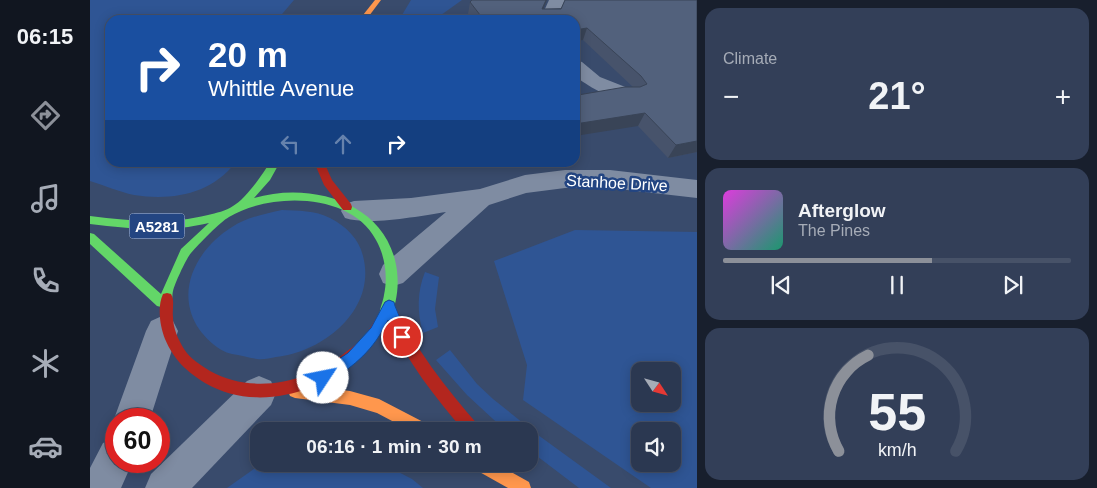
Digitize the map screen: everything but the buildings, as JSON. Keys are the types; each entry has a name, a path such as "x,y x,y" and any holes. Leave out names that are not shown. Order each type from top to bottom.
{"main road":[{"path":"366,15 378,0"},
{"path":"240,206 266,178 272,167"},
{"path":"321,167 328,182 350,209"},
{"name":"A5281","path":"162,317 168,273 185,246 209,224 224,215 240,206 268,198 296,195 322,198 350,209 374,227 387,248 393,274 389,306 375,333 353,358 323,378 274,392"},
{"name":"A5281","path":"90,220 151,227 182,224 224,215"},
{"name":"A5281","path":"90,237 162,317 175,356 196,376 225,389 350,398 379,406 409,422"},
{"name":"A5281","path":"389,306 396,326 416,361 467,422"},
{"path":"496,472 522,487"},
{"path":"509,472 522,487"}],"street":[{"path":"550,15 557,0"},
{"path":"584,85 626,94"},
{"name":"Stanhoe Drive","path":"350,209 411,208 480,198 525,184 565,179 610,179 697,189"},
{"name":"Stanhoe Drive","path":"393,274 480,198"},
{"path":"135,408 162,317"},
{"path":"165,488 274,392"},
{"path":"101,488 108,473"}],"shaded area":[{"path":"90,0 294,0 281,15 105,15 105,167 231,167 225,174 203,188 176,196 148,197 134,195 90,181"},
{"path":"411,0 462,0 441,15 402,15"},
{"path":"282,210 306,211 324,215 336,221 351,234 363,256 365,275 362,293 354,310 343,324 328,337 312,347 294,353 262,359 232,354 212,343 197,326 188,298 189,284 200,258 220,236 232,227 250,218"},
{"path":"575,230 697,232 697,488 651,488 523,400 527,365 494,261"},
{"path":"425,272 439,277 435,309 438,327 423,333 419,302 420,287"},
{"path":"450,350 477,384 522,422 496,422 467,395 436,360"},
{"path":"538,435 611,488 579,488 538,457"},
{"path":"250,472 398,472 412,479 423,488 227,488"}],"traffic: fast":[{"path":"240,207 266,178 272,167"},
{"path":"90,220 132,225 163,226 209,218 257,201 278,196 311,197 332,202 347,208 363,218 377,231 385,246 389,256 392,275 391,295 385,316"},
{"path":"167,298 167,291 185,252 224,215"},
{"path":"90,237 161,302"}],"traffic: slow":[{"path":"366,15 378,0"},
{"path":"295,391 350,398 379,406 409,422"},
{"path":"496,472 523,488"}],"traffic: jam":[{"path":"321,167 328,182 347,207"},
{"path":"167,298 166,317 170,336 183,359 198,371 221,384 247,391 274,390 302,384 328,373 351,357 370,338 385,316"},
{"path":"389,306 415,357 466,422"}],"route":[{"path":"323,378 353,358 375,333 389,306 402,337"}]}
